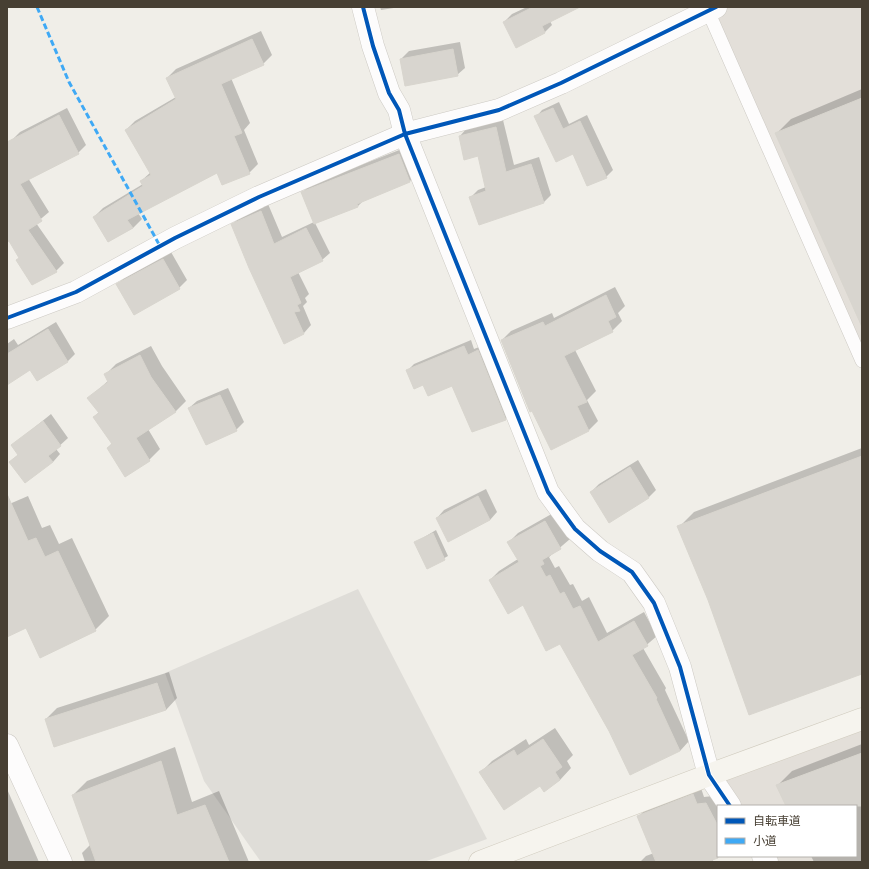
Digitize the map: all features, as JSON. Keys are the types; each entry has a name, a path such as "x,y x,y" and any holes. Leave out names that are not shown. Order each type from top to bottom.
{"street":[{"path":"363,7 373,46 389,93 398,110 405,134 548,492 575,529 600,551 632,572 654,603 680,667 709,775 729,805"},
{"path":"7,318 76,292 175,238 259,197 405,134 499,110 561,83 712,9"},
{"path":"487,861 709,775 862,719"},
{"path":"7,745 61,862"}],"lane":[{"path":"712,9 862,361"}],"shaded area":[{"path":"715,7 862,7 862,361 708,11"},
{"path":"358,589 487,839 424,862 261,862 204,781 165,673"},
{"path":"862,714 862,862 775,862 771,857 857,857 857,805 731,805 709,775"}],"building":[{"path":"533,7 580,7 542,26 545,33 516,48 503,22"},
{"path":"252,39 264,65 221,84 242,133 234,136 250,174 222,185 217,173 127,220 133,228 108,242 93,217 143,186 140,181 151,175 125,130 176,99 166,78"},
{"path":"453,49 458,76 405,86 400,59"},
{"path":"862,98 862,327 775,133"},
{"path":"553,108 563,129 580,121 607,178 587,186 573,154 556,162 534,116"},
{"path":"59,115 79,154 20,184 42,221 28,230 57,272 32,285 16,260 19,258 9,241 7,242 7,142"},
{"path":"496,127 506,172 531,164 544,203 479,225 469,197 486,191 478,156 464,160 459,136"},
{"path":"399,154 410,182 357,204 358,207 314,224 301,192"},
{"path":"261,211 274,244 306,228 323,261 290,277 301,303 297,305 300,311 294,312 304,334 284,344 249,268 231,224"},
{"path":"163,259 180,289 134,315 116,284"},
{"path":"606,295 616,317 608,321 613,332 564,356 587,402 577,406 589,431 551,450 532,411 530,412 501,340 543,322 545,326"},
{"path":"48,329 68,362 37,381 30,370 7,385 7,354"},
{"path":"464,346 468,355 478,350 506,420 472,432 452,386 428,396 423,385 414,389 406,370"},
{"path":"140,355 151,377 176,412 136,438 150,461 125,477 107,448 112,444 93,417 99,413 87,398 108,382 104,374"},
{"path":"220,395 237,431 206,445 188,408"},
{"path":"43,421 61,446 48,456 53,462 25,483 9,462 18,455 11,445"},
{"path":"862,456 862,674 749,715 708,600 677,526"},
{"path":"630,467 649,498 609,523 590,492"},
{"path":"7,494 28,541 36,538 45,557 58,551 96,631 40,658 26,628 7,637"},
{"path":"478,496 490,520 448,542 436,518"},
{"path":"545,521 561,549 542,560 544,564 540,566 546,577 550,575 560,594 564,592 573,609 580,606 598,642 634,621 648,646 632,655 657,698 656,699 680,751 630,775 609,731 560,644 546,651 523,605 508,614 489,580 519,562 507,542"},
{"path":"433,533 445,560 427,569 414,542"},
{"path":"157,683 166,710 54,747 45,719"},
{"path":"543,739 562,767 555,772 560,780 544,792 540,786 504,810 479,772 514,750 517,756"},
{"path":"862,753 862,806 786,805 776,785"},
{"path":"161,761 177,815 205,805 229,862 96,862 72,795"},
{"path":"693,794 697,804 706,803 717,824 718,858 707,862 656,862 637,816"}],"marked path":[{"path":"37,7 69,82 160,246"}],"cycle path":[{"path":"363,7 373,46 389,93 399,110 405,134 499,110 561,83 716,7"},
{"path":"7,318 76,292 175,238 259,197 405,134 548,492 575,529 600,551 632,572 654,603 680,667 709,775 729,805"}]}
